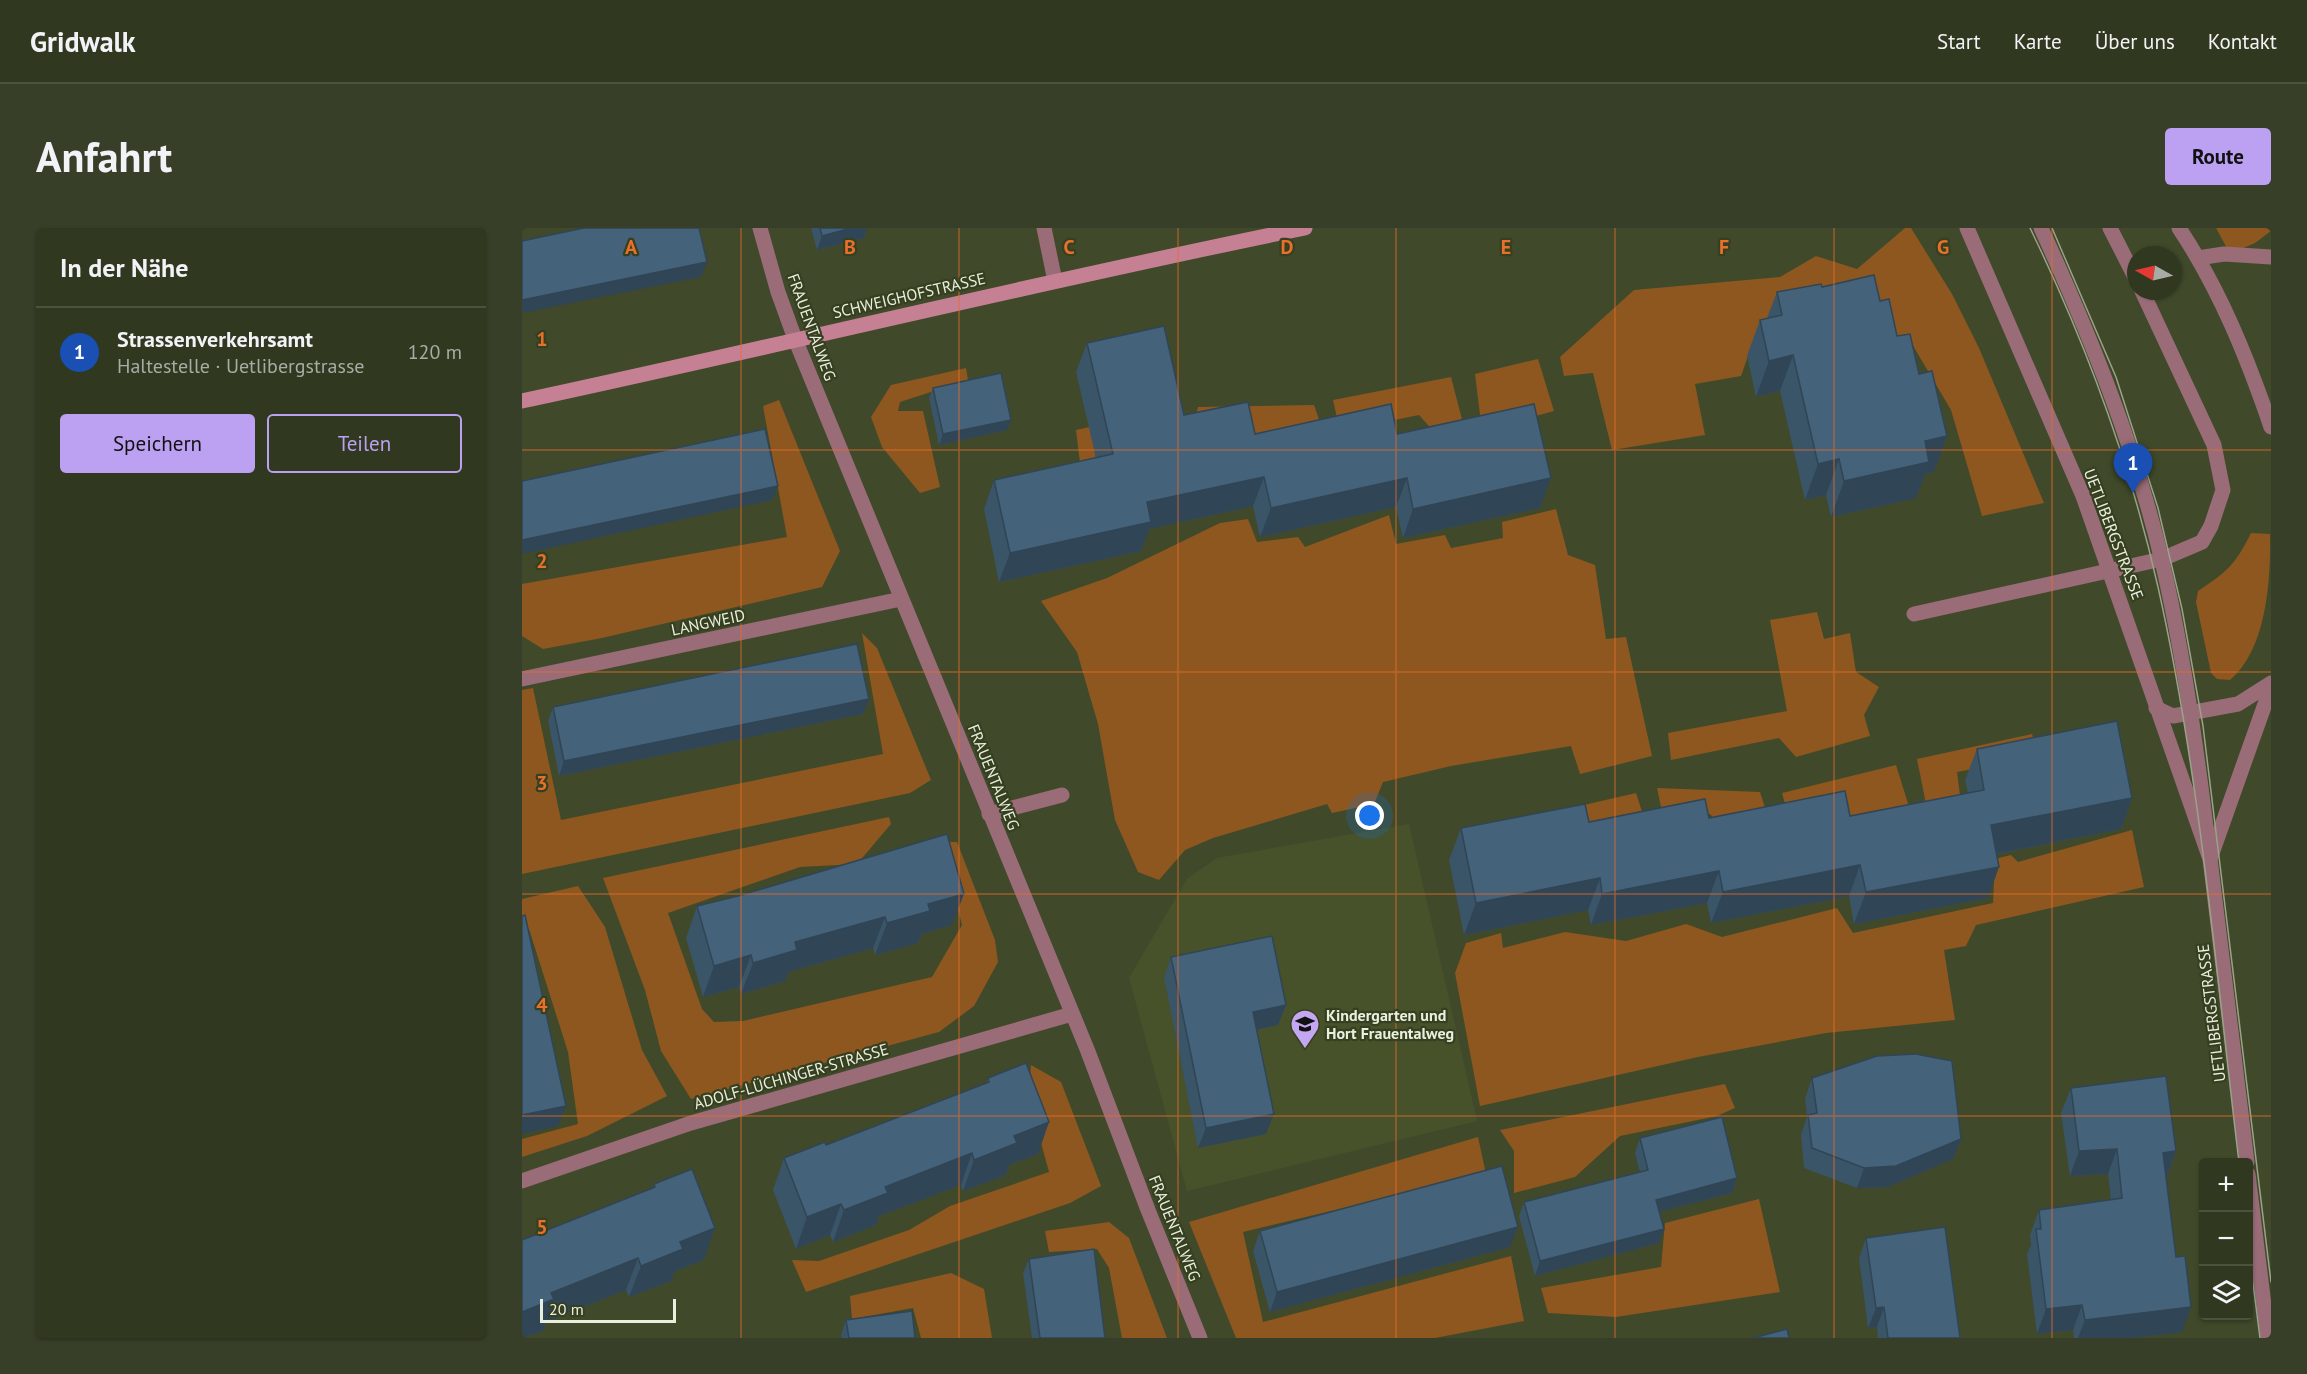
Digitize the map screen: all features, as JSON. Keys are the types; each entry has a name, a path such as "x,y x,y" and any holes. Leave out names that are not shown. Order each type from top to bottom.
{"main road":[{"name":"SCHWEIGHOFSTRASSE","path":"522,401 732,356 795,339 1055,281 1305,228"}],"street":[{"name":"FRAUENTALWEG","path":"760,228 778,292 795,339 1072,1014 1200,1338"},
{"path":"1044,228 1055,281"},
{"name":"UETLIBERGSTRASSE","path":"1968,228 2082,496 2111,571 2156,708 2210,859"},
{"name":"UETLIBERGSTRASSE","path":"2041,228 2084,325 2112,400 2138,475 2162,559 2192,713 2247,1158"},
{"path":"2110,228 2127,261"},
{"path":"2179,228 2219,294 2251,369 2271,427"},
{"path":"2199,258 2224,254 2271,257"},
{"path":"1914,614 2162,559 2202,542 2211,526 2223,490 2214,445 2146,300"},
{"name":"LANGWEID","path":"522,679 901,599"},
{"path":"2156,708 2173,716 2238,704 2271,685"},
{"name":"UETLIBERGSTRASSE","path":"2210,859 2271,685"},
{"path":"989,814 1062,795"},
{"name":"ADOLF-LÜCHINGER-STRASSE","path":"522,1181 691,1123 1072,1014"},
{"path":"2253,1212 2268,1338"}],"shaded area":[{"path":"1905,228 1911,228 1952,294 1979,348 2044,503 1982,516 1951,410 1912,344 1760,322 1741,376 1695,384 1705,435 1612,450 1593,373 1564,376 1560,357 1634,290 1780,277 1816,256 1857,269"},
{"path":"2216,228 2271,228 2271,231 2255,243 2230,254"},
{"path":"1538,359 1554,411 1482,431 1475,374"},
{"path":"966,368 968,380 900,402 898,411 923,411 940,487 920,493 882,447 871,417 891,385"},
{"path":"1451,377 1464,427 1435,433 1419,415 1340,431 1333,400"},
{"path":"779,400 840,551 822,587 602,638 543,649 522,636 522,584 787,537 763,406"},
{"path":"1314,405 1322,428 1254,447 1217,417 1197,412 1198,407"},
{"path":"1174,408 1095,450 1097,469 1081,471 1076,430"},
{"path":"1556,509 1568,555 1595,565 1606,639 1626,637 1652,756 1580,774 1571,746 1451,766 1383,782 1374,804 1332,813 1327,804 1213,838 1185,850 1159,880 1138,872 1115,820 1098,724 1077,652 1041,601 1107,578 1220,523 1248,519 1257,542 1298,537 1305,547 1389,515 1396,544 1445,535 1451,548 1503,538 1502,522"},
{"path":"2251,533 2270,534 2268,592 2264,612 2252,650 2242,667 2230,680 2217,679 2211,673 2196,602 2198,591 2229,567"},
{"path":"1817,612 1824,639 1850,633 1856,672 1879,687 1864,715 1870,736 1796,757 1779,738 1671,760 1668,733 1787,711 1770,620"},
{"path":"862,633 877,648 931,780 910,793 522,874 522,690 533,688 561,820 883,754"},
{"path":"2032,734 2037,750 2010,762 1957,772 1962,811 1929,819 1917,759"},
{"path":"1896,765 1911,813 1848,838 1789,818 1782,793"},
{"path":"1657,788 1760,792 1768,817 1721,827 1710,814 1664,821"},
{"path":"1636,793 1645,821 1598,827 1545,814"},
{"path":"889,817 891,824 857,864 800,867 668,913 702,1009 714,1022 743,1021 932,977 962,925 946,864 946,842 957,842 995,940 998,962 974,1006 939,1032 691,1099 661,1051 645,990 603,878"},
{"name":"Kindergarten und Hort Frauentalweg","path":"1409,824 1477,1121 1187,1191 1129,978 1187,879 1217,858"},
{"path":"2132,830 2144,887 1976,925 1966,946 1944,950 1955,1020 1826,1033 1698,1057 1480,1106 1455,973 1466,943 1501,933 1503,948 1565,932 1626,941 1686,924 1722,937 1837,908 1853,933 1993,903 1995,859 2011,855 2018,862"},
{"path":"578,886 605,927 642,1050 667,1096 587,1136 522,1157 522,1139 578,1124 568,1052 529,929 522,929 522,899"},
{"path":"1031,1065 1061,1082 1101,1186 1070,1203 806,1292 792,1260 819,1261 909,1230 950,1206 1049,1172 1028,1095"},
{"path":"1725,1084 1735,1108 1717,1116 1620,1136 1575,1177 1514,1193 1514,1151 1500,1130"},
{"path":"1478,1137 1486,1174 1243,1232 1263,1322 1511,1256 1524,1321 1435,1338 1236,1338 1189,1222"},
{"path":"1759,1199 1780,1292 1616,1317 1548,1313 1541,1288 1661,1267 1665,1223"},
{"path":"1109,1222 1129,1238 1167,1338 1122,1338 1109,1268 1097,1249 1049,1252 1045,1231"},
{"path":"951,1273 984,1289 992,1338 921,1338 913,1308 852,1319 850,1296"}],"building":[{"path":"584,228 699,228 707,262 522,300 522,241"},
{"path":"820,228 851,228 822,236"},
{"path":"1874,275 1880,301 1889,299 1897,336 1910,334 1919,374 1932,371 1947,436 1925,441 1929,462 1844,481 1839,459 1818,464 1793,355 1769,361 1760,320 1782,315 1777,292 1821,284 1822,287"},
{"path":"1164,326 1184,415 1248,402 1255,434 1391,404 1397,434 1534,404 1551,478 1413,509 1407,478 1271,508 1264,477 1147,502 1151,522 1010,553 994,480 1113,454 1087,343"},
{"path":"1001,373 1011,420 943,434 933,388"},
{"path":"765,429 778,486 522,540 522,481"},
{"path":"857,644 869,699 564,761 553,707"},
{"path":"2117,721 2132,798 1991,825 1999,867 1866,892 1860,865 1723,892 1719,871 1602,894 1600,878 1476,903 1461,828 1585,804 1589,822 1705,799 1709,818 1845,791 1850,816 1984,790 1977,749"},
{"path":"947,834 964,894 928,904 930,911 887,923 885,917 795,942 797,950 753,963 751,955 714,966 697,906"},
{"path":"525,915 566,1106 522,1115 522,916"},
{"path":"1272,936 1286,1005 1253,1012 1274,1114 1206,1128 1171,957"},
{"path":"1916,1054 1952,1061 1961,1139 1896,1166 1864,1168 1812,1148 1808,1115 1817,1113 1812,1078 1877,1056"},
{"path":"1026,1063 1049,1122 1014,1136 1017,1143 974,1160 972,1153 885,1187 888,1193 844,1210 841,1204 807,1217 784,1158 825,1142 826,1145 989,1082 988,1078"},
{"path":"2166,1076 2176,1151 2163,1153 2176,1257 2185,1256 2191,1307 2085,1320 2082,1305 2046,1309 2036,1229 2041,1229 2039,1210 2122,1198 2117,1149 2079,1151 2071,1088"},
{"path":"1722,1117 1737,1178 1656,1200 1664,1229 1540,1261 1524,1202 1648,1170 1640,1138"},
{"path":"1502,1166 1518,1227 1277,1292 1260,1231"},
{"path":"692,1169 715,1228 680,1242 683,1249 641,1266 638,1258 551,1293 554,1299 522,1312 522,1240 655,1187 654,1184"},
{"path":"1945,1227 1960,1338 1888,1338 1884,1307 1876,1308 1866,1238"},
{"path":"1094,1249 1105,1338 1040,1338 1029,1259"},
{"path":"912,1311 915,1338 849,1338 846,1320"},
{"path":"1787,1329 1789,1338 1753,1338"}],"tram line":[{"path":"2030,228 2088,359 2120,449 2158,587 2173,658 2196,801 2239,1158"},
{"path":"2052,228 2116,377 2158,508 2182,609 2203,726 2271,1282"},
{"path":"2251,1266 2260,1338"}],"place":[{"name":"Strassenverkehrsamt","path":"2133,493"},
{"name":"Kindergarten und Hort Frauentalweg","path":"1305,1050"}]}
